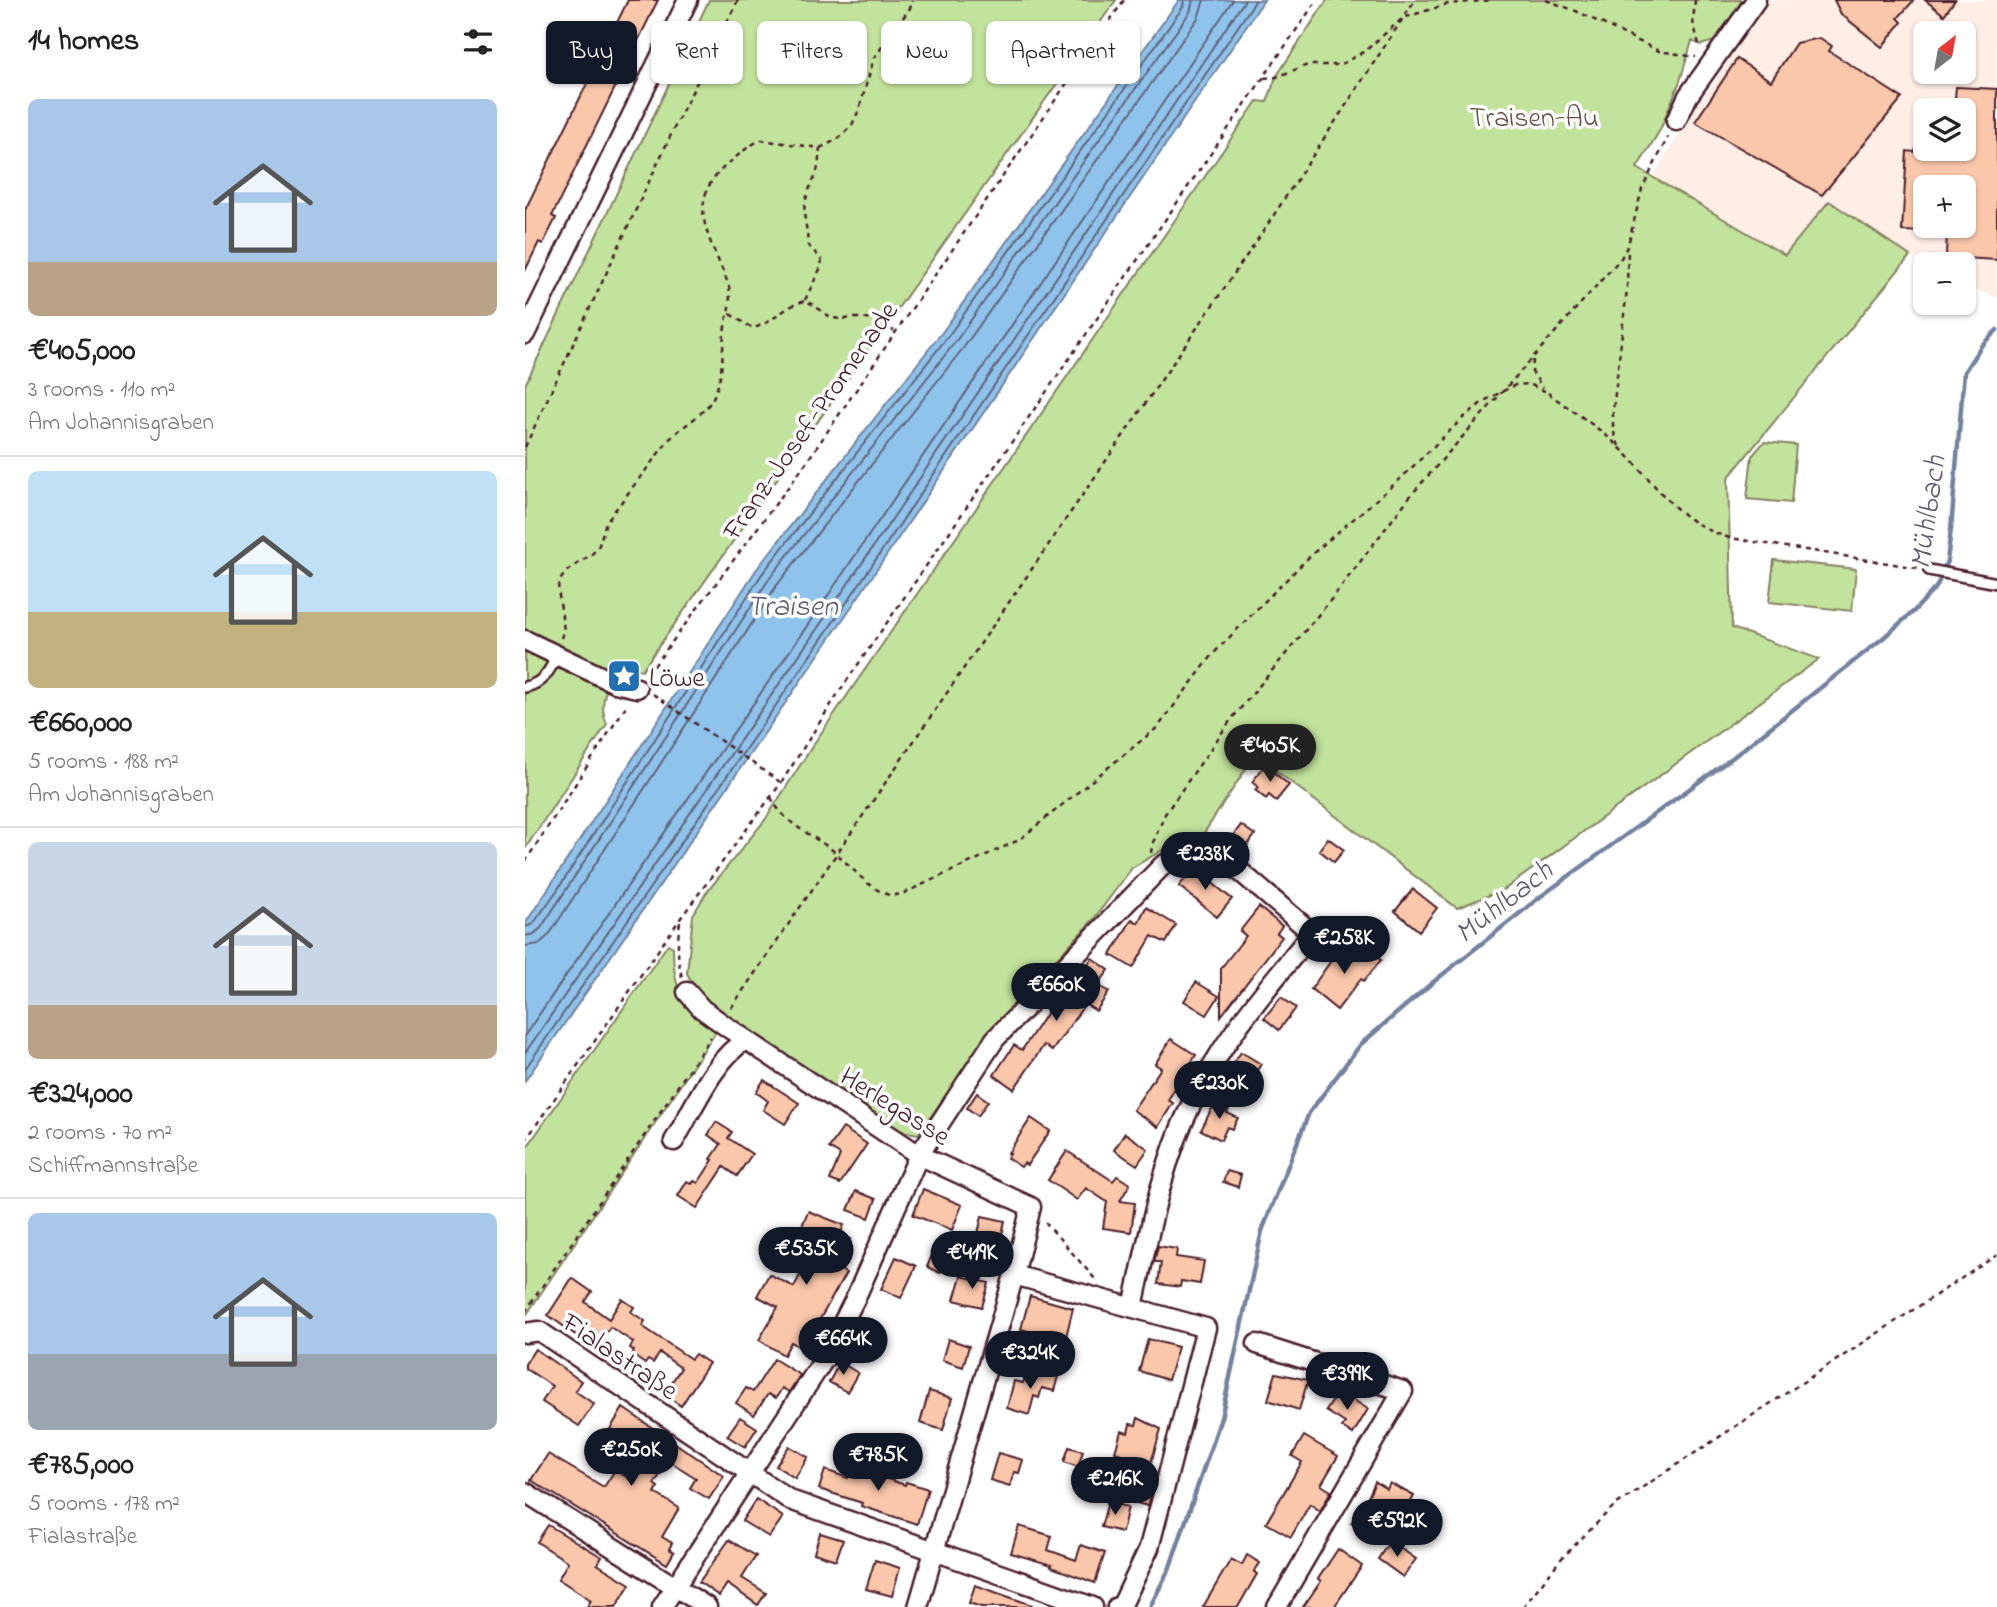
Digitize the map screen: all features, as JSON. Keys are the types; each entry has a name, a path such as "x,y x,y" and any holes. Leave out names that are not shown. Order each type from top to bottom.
{"street":[{"path":"525,334 688,0"},
{"path":"1676,121 1688,96 1756,0"},
{"path":"525,640 615,683 643,690"},
{"path":"662,1607 825,1359 855,1299 919,1154 995,1039 1163,865 1186,855 1213,855 1229,862 1312,933 1242,1017 1189,1108 1155,1205 1133,1307"},
{"name":"Herlegasse","path":"687,992 702,1009 746,1040 919,1154 1031,1207"},
{"path":"674,1141 723,1059 735,1046 746,1040"},
{"path":"918,1607 1014,1275 1031,1207"},
{"path":"1014,1275 1206,1328 1149,1548 1122,1605 1117,1607"},
{"name":"Fialastraße","path":"532,1332 790,1500 936,1549 1093,1607"},
{"path":"1257,1344 1403,1391 1277,1607"},
{"path":"525,1492 707,1607"}],"lane":[{"path":"1931,570 1997,583"},
{"path":"525,687 541,681 557,655"}],"path":[{"path":"525,447 676,124 738,0"},
{"path":"557,655 563,630 559,580 567,571 592,554 599,545 606,522 668,441 710,402 722,365 724,331 730,314 729,286 703,221 702,202 709,185 724,167 761,140 820,148 838,139 852,125 859,110 874,58 913,0"},
{"name":"Franz-Josef-Promenade","path":"525,862 643,690 801,470 1123,0"},
{"path":"525,1141 680,919 781,783 839,692 1317,0"},
{"path":"525,1312 1260,236 1415,0"},
{"path":"1264,78 1276,77 1308,65 1340,65 1365,51 1403,18 1448,4 1493,0"},
{"path":"1546,0 1576,11 1658,51 1713,59"},
{"path":"1695,0 1693,22 1696,36 1700,47 1713,59"},
{"path":"1150,876 1152,845 1165,814 1230,721 1334,596 1411,495 1622,258 1628,245 1642,189 1676,121"},
{"path":"730,314 751,328 761,327 781,312 805,301 822,265 821,259 807,244 809,233 804,206 809,186 818,169 820,148"},
{"path":"1619,446 1613,429 1613,411 1627,289 1628,245"},
{"path":"805,301 817,305 826,316 877,321 895,332"},
{"path":"1534,356 1532,372 1547,392"},
{"path":"771,797 782,814 799,829 837,854 877,888 894,895 940,878 1019,840 1158,727 1214,653 1311,555 1398,481 1463,418 1484,401 1515,385 1529,384 1547,392 1619,446 1667,502 1703,528 1718,535 1931,570"},
{"path":"643,690 781,783"},
{"path":"680,919 679,966 687,992"},
{"path":"1031,1207 1115,1302"},
{"path":"1523,1607 1560,1560 1614,1506 1997,1255"}],"shaded area":[{"path":"1770,0 1997,0 1997,298 1976,290 1976,252 1913,252 1913,258 1829,201 1785,256 1653,177 1688,119"}],"green space":[{"path":"709,0 1116,0 1101,21 986,21 986,84 1057,84 642,670 622,672 609,685 603,704 607,724 525,849 525,385 669,84 743,84 743,21 699,21"},
{"name":"Traisen-Au","path":"1327,0 1742,0 1715,41 1701,45 1692,41 1680,81 1660,130 1637,168 1785,255 1829,201 1910,256 1728,478 1732,628 1819,659 1505,889 1457,908 1255,755 1200,839 1171,845 1132,868 1093,920 1027,990 918,1134 895,1130 724,1020 699,996 687,973 693,915 706,893 765,820 815,742 1257,101 1267,102 1276,77"},
{"path":"1764,442 1796,445 1791,503 1747,499 1752,456"},
{"path":"1774,560 1856,569 1852,611 1769,602"},
{"path":"668,944 673,947 675,976 682,995 718,1029 525,1317 525,1150"}],"water":[{"name":"Traisen","path":"1179,0 1264,0 525,1081 525,924 756,570 943,331 1119,84 1140,84 1140,55"}],"building":[{"path":"628,0 658,0 637,43 637,21 618,21"},
{"path":"1834,0 1914,0 1898,18 1902,22 1882,47 1841,14"},
{"path":"1925,0 1955,0 1944,15"},
{"path":"1820,38 1832,46 1829,51 1902,98 1822,195 1695,122 1737,59 1771,81 1796,43"},
{"path":"587,84 617,84 552,216 556,218 543,244 539,242 525,271 525,210"},
{"path":"1956,87 1997,89 1997,260 1976,259 1976,252 1946,252 1947,238 1976,238 1976,175 1913,175 1913,231 1902,231 1907,151 1913,152 1913,161 1976,161 1976,98 1955,98"},
{"path":"1265,765 1289,785 1276,801 1269,795 1266,799 1255,790 1258,787 1252,782"},
{"path":"1241,825 1255,835 1244,850 1230,840"},
{"path":"1328,838 1344,850 1334,862 1319,850"},
{"path":"1194,868 1232,899 1217,917 1179,886"},
{"path":"1413,889 1437,908 1419,931 1395,911"},
{"path":"1146,907 1176,925 1166,943 1152,936 1133,968 1111,955 1132,919 1138,923"},
{"path":"1259,907 1282,926 1277,933 1282,937 1221,1016 1221,968 1246,936 1240,931"},
{"path":"1363,946 1381,960 1364,981 1361,979 1337,1010 1311,989 1340,948 1353,959"},
{"path":"1092,958 1109,970 1098,985 1109,992 1096,1011 1085,1004 1052,1051 1044,1045 1014,1089 994,1075 1014,1045 1022,1050 1052,1005 1058,1009"},
{"path":"1196,982 1219,996 1207,1015 1184,1001"},
{"path":"1281,997 1296,1008 1279,1030 1264,1018"},
{"path":"1171,1039 1196,1055 1168,1100 1173,1103 1158,1127 1133,1110 1161,1068 1155,1064"},
{"path":"1241,1052 1261,1064 1248,1085 1228,1072"},
{"path":"764,1080 799,1103 785,1124 763,1110 768,1101 756,1092"},
{"path":"977,1093 988,1101 978,1116 967,1108"},
{"path":"1216,1100 1230,1107 1227,1113 1238,1118 1232,1129 1227,1127 1221,1140 1201,1130"},
{"path":"1031,1118 1050,1131 1027,1165 1024,1163 1021,1167 1007,1158 1010,1154 1008,1153"},
{"path":"716,1122 732,1132 728,1138 752,1154 737,1176 724,1167 697,1208 678,1196 687,1181 698,1183 713,1160 711,1159 721,1144 708,1135"},
{"path":"843,1128 867,1144 840,1184 830,1180 840,1155 829,1148"},
{"path":"1125,1133 1148,1149 1137,1165 1114,1150"},
{"path":"1067,1151 1113,1181 1117,1176 1130,1184 1120,1201 1135,1203 1131,1232 1103,1228 1107,1202 1086,1188 1077,1200 1048,1180"},
{"path":"1227,1171 1241,1175 1238,1187 1223,1182"},
{"path":"923,1189 962,1205 952,1230 913,1215"},
{"path":"856,1191 876,1199 869,1218 848,1210"},
{"path":"808,1211 844,1225 840,1235 851,1239 839,1269 846,1273 803,1349 791,1342 784,1355 759,1340 778,1307 757,1296 769,1274 794,1287 819,1238 800,1231"},
{"path":"982,1216 1005,1221 1000,1243 977,1238"},
{"path":"1158,1246 1177,1249 1176,1257 1204,1261 1200,1284 1181,1281 1180,1287 1158,1284 1161,1262 1154,1262"},
{"path":"932,1255 946,1262 940,1273 927,1267"},
{"path":"896,1257 916,1266 901,1298 881,1289"},
{"path":"961,1276 989,1283 982,1307 954,1300"},
{"path":"572,1278 592,1292 585,1302 609,1319 622,1299 634,1307 631,1312 645,1321 642,1326 691,1359 695,1354 709,1363 681,1406 664,1394 681,1368 660,1353 653,1363 648,1360 645,1364 632,1355 634,1351 630,1348 633,1342 610,1327 595,1349 548,1315"},
{"path":"1030,1296 1073,1308 1065,1341 1021,1329"},
{"path":"948,1339 969,1346 963,1367 942,1360"},
{"path":"1148,1339 1178,1347 1168,1380 1139,1371"},
{"path":"535,1349 581,1381 575,1391 594,1404 579,1426 542,1402 552,1386 525,1368"},
{"path":"774,1359 800,1375 789,1392 782,1388 776,1398 768,1394 754,1415 736,1403 746,1388 753,1392"},
{"path":"840,1362 858,1373 847,1392 829,1382"},
{"path":"1040,1370 1058,1376 1054,1391 1042,1388 1039,1398 1034,1396 1029,1415 1007,1408 1014,1381 1023,1383 1027,1371 1038,1375"},
{"path":"1276,1373 1308,1380 1299,1410 1268,1400"},
{"path":"929,1391 952,1398 943,1430 920,1423"},
{"path":"1339,1391 1368,1409 1353,1434 1342,1427 1345,1423 1326,1411"},
{"path":"623,1408 724,1476 709,1499 690,1488 696,1478 669,1461 654,1484 658,1487 655,1493 679,1508 662,1537 672,1543 669,1549 674,1552 667,1564 531,1480 548,1454 604,1487 615,1470 635,1482 654,1449 630,1434 623,1445 607,1434"},
{"path":"740,1417 757,1428 745,1447 727,1436"},
{"path":"1138,1418 1161,1429 1143,1490 1152,1492 1148,1506 1125,1500 1132,1473 1117,1469 1121,1454 1115,1452 1121,1431 1128,1433 1130,1424 1136,1425"},
{"path":"1304,1436 1338,1456 1321,1485 1331,1491 1320,1511 1310,1504 1291,1537 1266,1523 1302,1462 1292,1456"},
{"path":"789,1446 808,1457 795,1478 776,1466"},
{"path":"1069,1447 1083,1451 1078,1467 1064,1462"},
{"path":"998,1453 1023,1460 1019,1473 1014,1472 1010,1486 990,1480"},
{"path":"852,1467 905,1485 906,1482 928,1489 917,1524 819,1489 825,1470 848,1478"},
{"path":"1375,1482 1387,1489 1390,1483 1414,1496 1402,1519 1383,1509 1366,1533 1351,1523 1367,1500"},
{"path":"756,1499 783,1517 769,1537 742,1521"},
{"path":"1108,1502 1128,1507 1122,1532 1101,1527"},
{"path":"548,1525 602,1557 597,1564 630,1584 616,1607 587,1607 591,1600 558,1579 568,1562 537,1542"},
{"path":"1019,1526 1052,1536 1048,1550 1076,1560 1081,1545 1105,1553 1095,1583 1051,1567 1052,1565 1011,1553"},
{"path":"820,1533 843,1540 836,1560 814,1553"},
{"path":"729,1540 756,1556 742,1578 766,1593 758,1605 727,1584 719,1596 699,1582"},
{"path":"1390,1541 1416,1559 1403,1577 1378,1559"},
{"path":"1338,1549 1362,1566 1334,1607 1303,1607 1321,1581 1318,1579"},
{"path":"1247,1555 1260,1563 1254,1572 1257,1574 1238,1607 1203,1607 1231,1559 1242,1565"},
{"path":"875,1560 900,1568 892,1596 866,1589"},
{"path":"975,1585 1032,1607 981,1607 969,1603"}],"waterway":[{"name":"Mühlbach","path":"1150,1607 1170,1567 1221,1418 1262,1231 1309,1113 1361,1044 1432,983 1540,897 1732,758 1883,638 1937,586 1947,561 1964,372 1981,346 1997,330"}],"place":[{"name":"Löwe","path":"624,676"}]}
